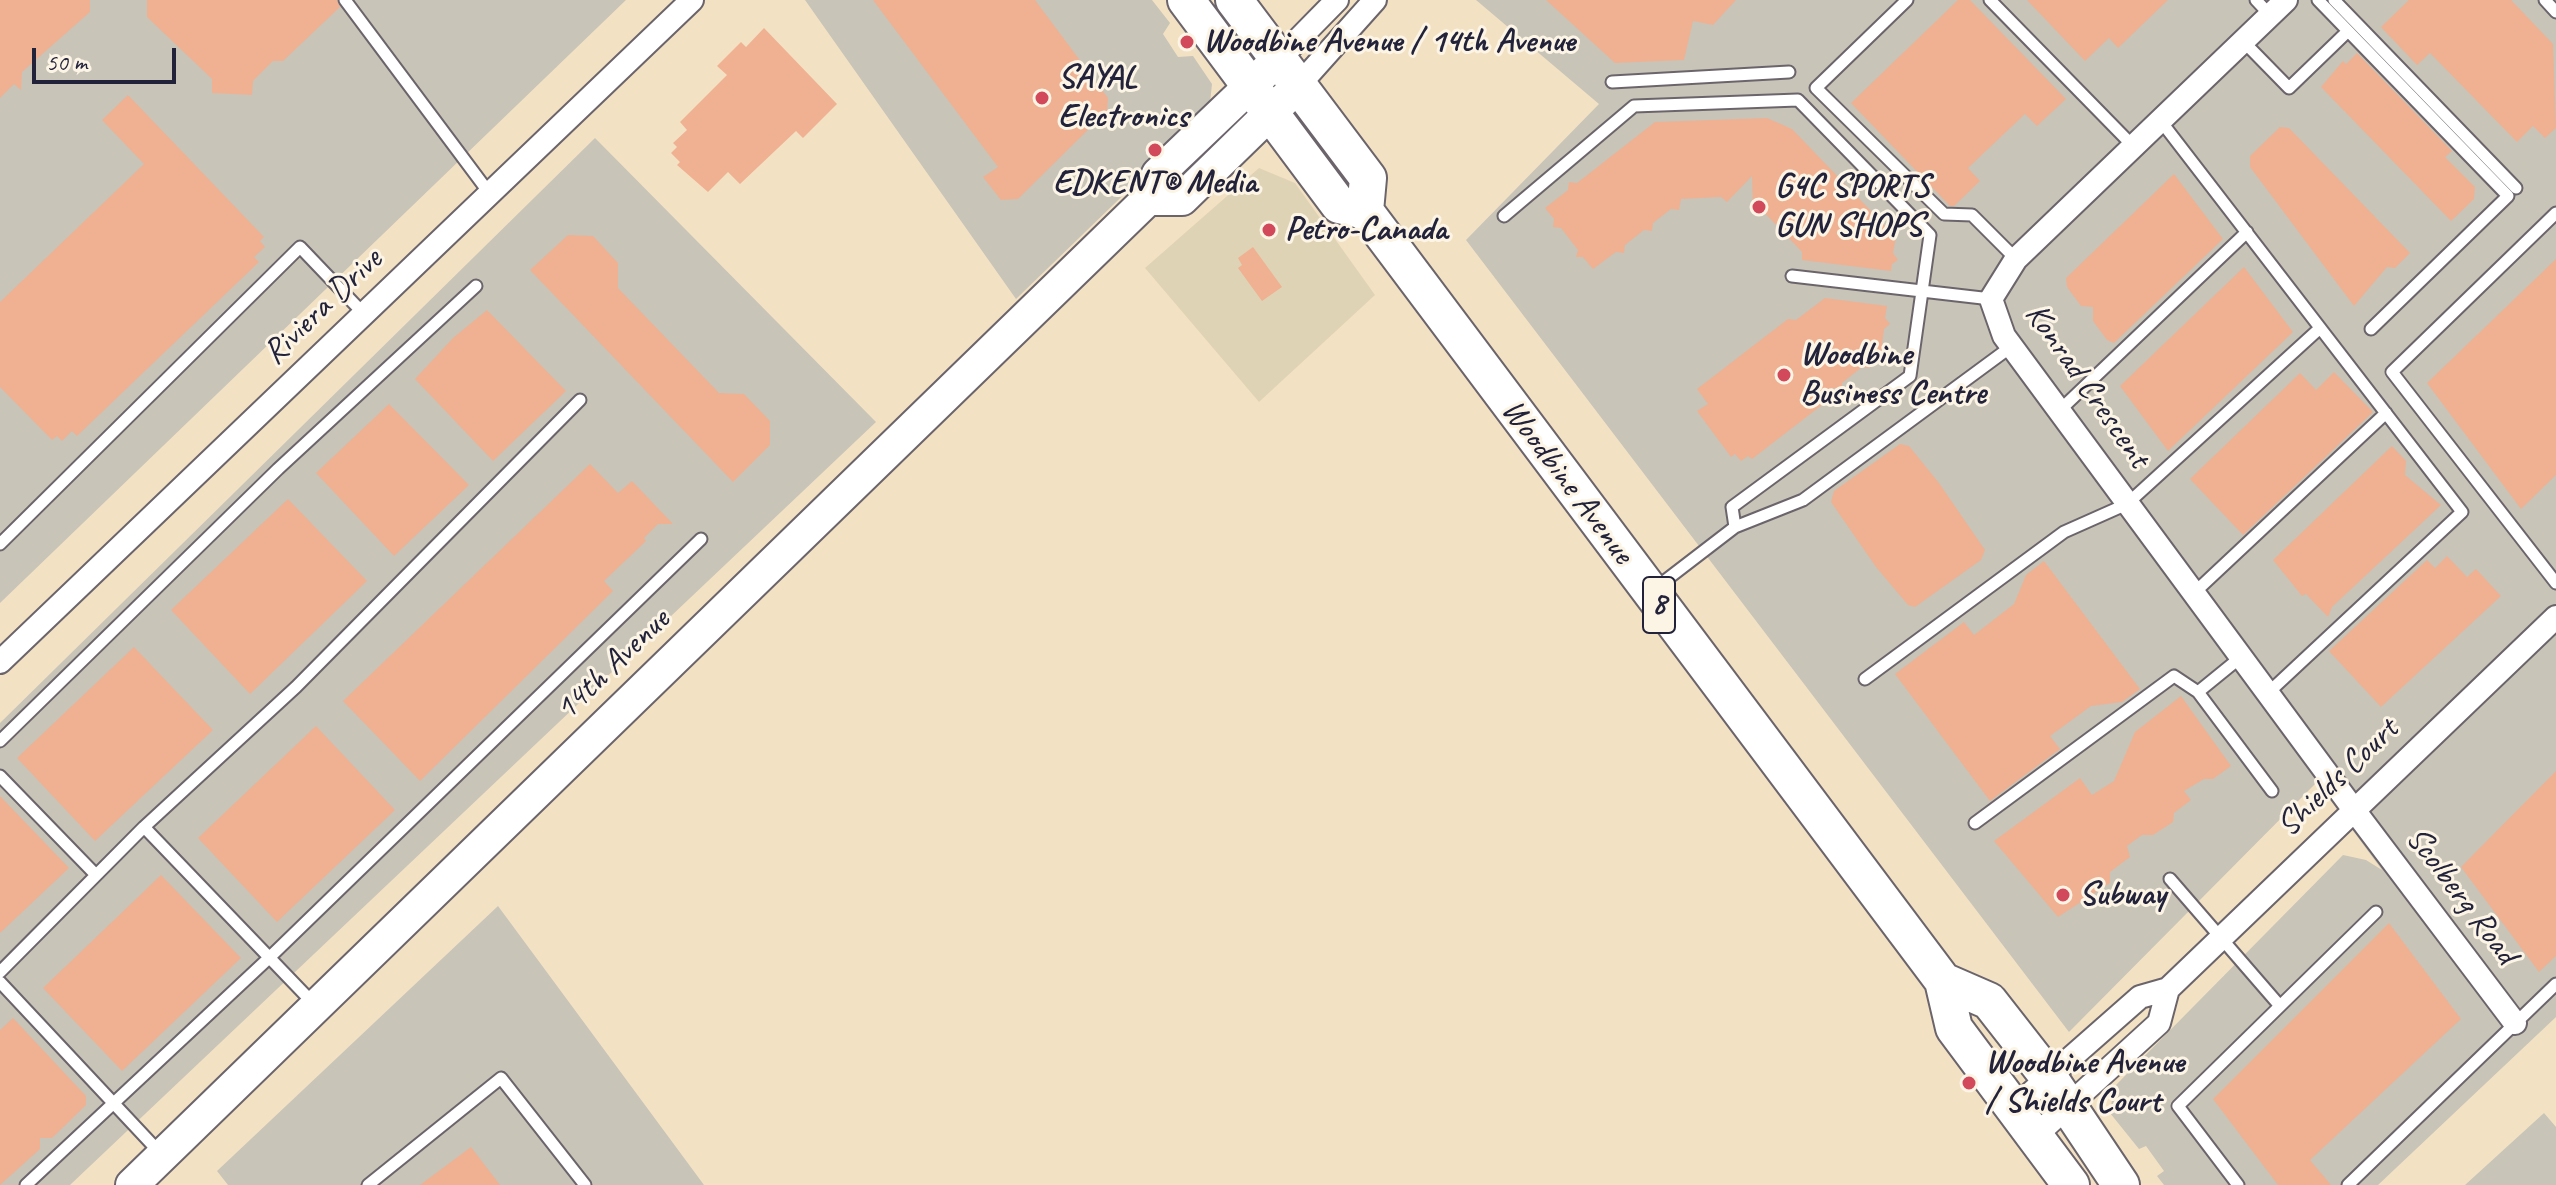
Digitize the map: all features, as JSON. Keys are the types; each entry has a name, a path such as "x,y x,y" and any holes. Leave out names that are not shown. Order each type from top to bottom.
{"main road":[{"name":"Woodbine Avenue","path":"1186,0 1339,205 1365,211 1943,981 1954,1028 2071,1185"},
{"path":"1234,0 1368,178 1365,211"},
{"name":"14th Avenue","path":"132,1185 1148,199 1182,199 1262,99 1289,72"},
{"name":"Woodbine Avenue","path":"1943,981 1989,1001 2059,1093 2121,1185"}],"street":[{"name":"Riviera Drive","path":"0,662 692,0"},
{"name":"14th Avenue","path":"1289,72 1337,0"},
{"name":"14th Avenue","path":"1289,72 1375,0"},
{"name":"Konrad Crescent","path":"2270,5 2243,41 2016,259 1991,299 2004,336 2354,810"},
{"name":"Shields Court","path":"2035,1136 2059,1093 2140,997 2168,989 2556,617"},
{"name":"Scolberg Road","path":"2354,810 2515,1023"},
{"name":"Shields Court","path":"2015,1107 2059,1093 2159,1023 2168,989"}],"lane":[{"path":"345,0 490,194"},
{"path":"1907,0 1816,88 1944,214 1972,215 2016,259"},
{"path":"1990,0 2133,146"},
{"path":"2318,0 2508,196 2371,329"},
{"path":"2334,0 2516,188"},
{"path":"2545,0 2556,12"},
{"path":"2243,41 2289,88 2348,31"},
{"path":"1612,82 1789,72"},
{"path":"1504,216 1634,106 1798,100 1930,235 1910,376 1732,507 1735,527"},
{"path":"2160,120 2462,512 2268,693"},
{"path":"2556,213 2392,372 2556,583"},
{"path":"2059,411 2247,232"},
{"path":"0,544 300,247 364,314"},
{"path":"1792,276 1991,299"},
{"path":"0,741 278,469 476,286"},
{"path":"1865,679 2064,532 2127,504 2319,329"},
{"path":"1650,593 1735,527 1803,500 2012,346"},
{"path":"0,972 144,827 296,687 580,400"},
{"path":"2194,593 2386,413"},
{"path":"26,1185 270,957 701,539"},
{"path":"2198,692 2241,657"},
{"path":"1975,823 2174,676 2198,692 2272,791"},
{"path":"0,776 96,875"},
{"path":"144,827 316,1006"},
{"path":"2170,879 2280,1006"},
{"path":"2238,1185 2178,1106 2376,912"},
{"path":"0,982 163,1155"},
{"path":"2348,1185 2556,984"},
{"path":"368,1185 501,1078 585,1185"}],"shaded area":[{"path":"0,0 626,0 0,603"},
{"path":"805,0 1152,0 1170,23 1163,34 1178,57 1193,56 1212,84 1209,112 1016,299"},
{"path":"1476,0 2556,0 2556,1017 2378,1185 2164,1185 2157,1176 2164,1171 2146,1146 2139,1149 2110,1113 2114,1087 2343,855 2366,860 2382,870 2317,782 2069,1032 1466,240 1599,104"},
{"path":"595,138 876,422 70,1185 0,1185 0,723"},
{"path":"1259,168 1295,183 1375,295 1259,402 1145,268"},
{"path":"498,906 704,1185 228,1185 217,1171"},
{"path":"2544,1113 2556,1127 2556,1185 2465,1185"}],"building":[{"path":"0,0 90,0 90,12 22,72 21,90 14,84 0,98"},
{"path":"147,0 337,0 340,7 283,61 273,61 253,81 252,95 212,93 212,79 147,17"},
{"path":"873,0 1035,0 1108,98 1107,111 1018,199 1001,200 983,177 998,167"},
{"path":"1546,0 1736,0 1713,25 1693,21 1684,60 1615,63"},
{"path":"1958,0 1970,0 2066,99 2037,126 2025,114 1968,168 1980,181 1954,206 1950,206 1851,103"},
{"path":"2027,0 2168,0 2118,48 2109,38 2085,61"},
{"path":"2409,0 2511,0 2553,44 2556,128 2545,138 2533,126 2517,142 2430,53 2417,65 2381,27"},
{"path":"764,28 837,104 803,138 796,131 740,184 728,172 708,192 677,165 680,162 671,153 677,147 673,143 687,130 680,122 727,75 717,66 741,42 746,47"},
{"path":"2357,53 2452,151 2445,157 2475,187 2474,199 2451,221 2321,87 2343,61 2346,64"},
{"path":"128,95 264,237 260,241 265,247 254,257 259,262 77,436 72,431 62,441 57,436 52,440 0,387 0,302 144,164 102,120"},
{"path":"1767,118 1792,129 1896,237 1893,253 1898,260 1892,264 1891,271 1802,260 1802,252 1786,235 1778,235 1777,226 1761,209 1753,210 1752,176 1727,202 1721,197 1681,199 1679,210 1671,209 1653,223 1652,231 1644,230 1625,245 1624,253 1616,252 1593,269 1583,257 1576,257 1578,250 1561,228 1553,227 1554,219 1545,208 1568,190 1569,182 1577,183 1655,122"},
{"path":"2280,127 2289,128 2410,253 2395,268 2387,267 2354,306 2250,167 2250,156"},
{"path":"2174,174 2223,239 2114,343 2107,340 2093,321 2093,307 2081,306 2067,287 2066,278"},
{"path":"568,235 593,236 618,263 618,288 719,393 744,394 770,421 770,445 733,482 530,270"},
{"path":"1253,247 1282,287 1262,301 1238,268 1242,265 1238,258"},
{"path":"2556,259 2556,475 2521,509 2427,383"},
{"path":"2244,267 2293,332 2168,451 2120,386"},
{"name":"Woodbine Business Centre","path":"1825,298 1887,306 1885,318 1890,324 1884,329 1881,353 1871,360 1870,368 1862,367 1842,383 1842,389 1834,388 1820,400 1822,405 1752,459 1748,456 1741,461 1735,454 1731,457 1697,411 1708,404 1697,389 1788,319 1796,320"},
{"path":"487,310 566,391 493,461 415,379 453,338"},
{"path":"2334,372 2373,412 2243,535 2190,479 2300,373 2316,390"},
{"path":"389,404 469,485 394,556 316,473"},
{"path":"1900,444 1909,446 1939,483 1985,550 1981,560 1915,607 1908,605 1876,567 1831,502 1834,491"},
{"path":"2392,446 2406,461 2405,475 2441,505 2332,607 2328,617 2306,594 2302,596 2273,560"},
{"path":"590,464 618,493 632,481 673,524 658,524 644,538 646,541 604,581 613,591 420,781 343,701"},
{"path":"288,499 367,581 250,694 171,610"},
{"path":"2447,556 2467,577 2476,569 2501,596 2381,707 2329,651 2427,560 2435,568"},
{"path":"2044,561 2140,689 2122,702 2091,706 2050,736 2060,749 1990,801 1895,674 1964,622 1974,635 2014,604 2026,575"},
{"path":"134,647 213,730 95,841 17,758"},
{"path":"2181,696 2231,766 2213,779 2204,779 2184,791 2191,800 2174,813 2173,822 2153,835 2142,835 2127,846 2130,857 2110,872 2110,883 2058,917 1994,841 2080,778 2092,795 2114,781 2135,732"},
{"path":"316,726 395,810 277,922 198,838"},
{"path":"2556,771 2556,956 2539,972 2461,867"},
{"path":"0,796 69,868 0,933"},
{"path":"161,875 241,958 122,1071 43,988"},
{"path":"2389,923 2461,1019 2310,1160 2331,1185 2278,1185 2213,1099"},
{"path":"13,1018 86,1096 86,1105 52,1138 40,1138 40,1149 0,1185 0,1030"},
{"path":"471,1147 500,1185 420,1185"}],"place":[{"name":"Woodbine Avenue / 14th Avenue","path":"1187,42"},
{"name":"SAYAL Electronics","path":"1042,98"},
{"name":"EDKENT® Media","path":"1155,150"},
{"name":"G4C SPORTS GUN SHOPS","path":"1759,207"},
{"name":"Petro-Canada","path":"1269,230"},
{"name":"Woodbine Business Centre","path":"1784,375"},
{"name":"Subway","path":"2063,895"},
{"name":"Woodbine Avenue / Shields Court","path":"1969,1083"}]}
